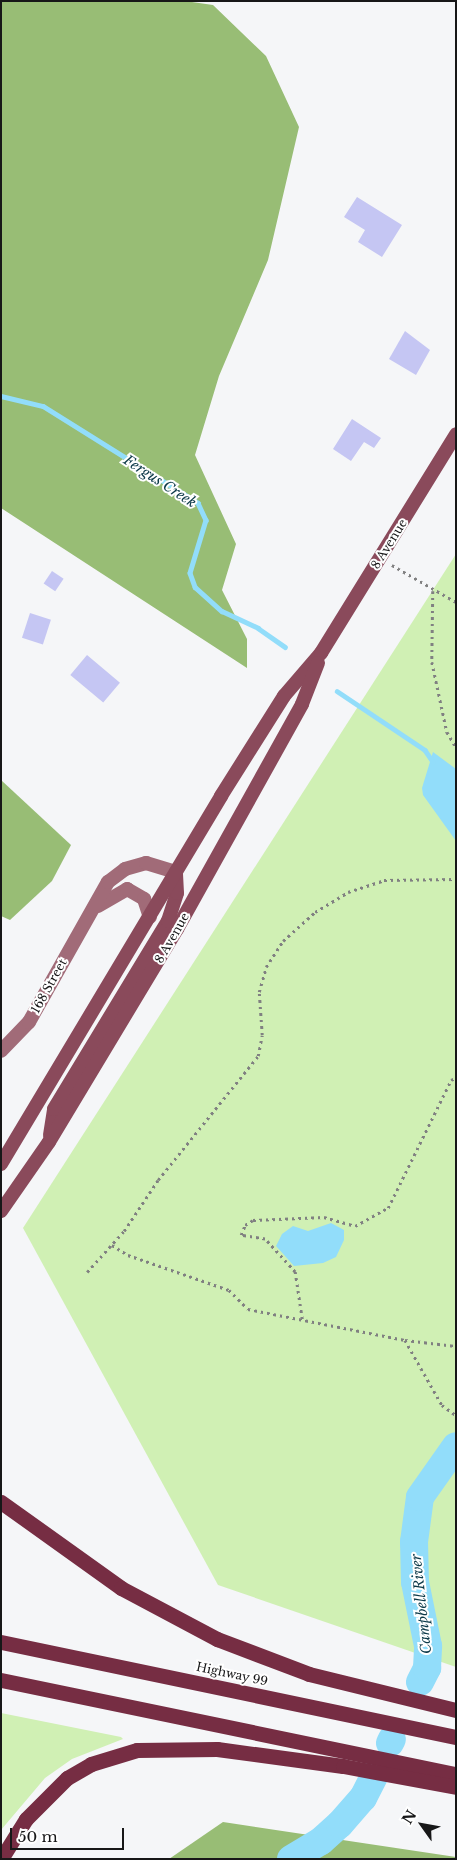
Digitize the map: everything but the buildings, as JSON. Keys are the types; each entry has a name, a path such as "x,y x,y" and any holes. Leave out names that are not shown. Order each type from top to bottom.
{"highway":[{"path":"1,1502 120,1588 217,1639 310,1674 456,1710"},
{"name":"Highway 99","path":"1,1642 456,1737"},
{"path":"1,1680 456,1774"},
{"path":"1,1859 26,1819 67,1778 91,1764 137,1750 217,1749 343,1766 456,1787"}],"main road":[{"name":"8 Avenue","path":"1,1164 284,696 321,653 456,434"},
{"name":"8 Avenue","path":"1,1211 49,1142 244,809 302,704 321,653"},
{"name":"168 Street","path":"1,1052 29,1022 88,914 108,882 124,869 146,863 176,872"},
{"path":"49,1142 54,1109 168,921 177,893 176,872"},
{"name":"168 Street","path":"88,914 111,895 127,889 144,899 150,916"}],"path":[{"path":"380,558 434,591 456,602"},
{"path":"434,591 432,662 447,732 456,747"},
{"path":"86,1272 112,1245 258,1056 262,1035 259,992 266,967 283,941 315,912 348,892 384,880 456,879"},
{"path":"302,1320 295,1272 265,1240 241,1235 245,1225 253,1220 324,1217 355,1226 388,1208 451,1080 456,1078"},
{"path":"112,1245 128,1255 229,1290 248,1309 405,1340 456,1346"},
{"path":"405,1340 442,1405 456,1416"}],"green space":[{"path":"1,1 185,1 213,5 266,56 299,127 268,260 219,376 195,455 236,544 222,590 247,639 247,668 1,508"},
{"path":"456,554 456,1667 218,1585 23,1228"},
{"path":"1,780 71,845 52,881 10,920 1,916"},
{"path":"1,1713 121,1737 123,1739 72,1759 45,1778 1,1830"},
{"path":"223,1822 456,1857 456,1859 169,1859"}],"water":[{"path":"433,752 456,769 456,841 423,795 422,788"},
{"path":"331,1223 344,1230 344,1240 336,1257 323,1263 294,1266 276,1246 282,1234 293,1226 308,1231"}],"waterway":[{"name":"Fergus Creek","path":"1,396 43,406 198,503 206,520 190,573 195,587 222,611 258,628 285,647"},
{"name":"Fergus Creek","path":"337,691 425,750 433,762"},
{"name":"Campbell River","path":"420,1682 427,1668 428,1646 415,1582 414,1542 420,1497 456,1446"},
{"name":"Campbell River","path":"390,1743 392,1739"},
{"name":"Campbell River","path":"291,1859 321,1841 340,1824 363,1798 376,1772"}]}
